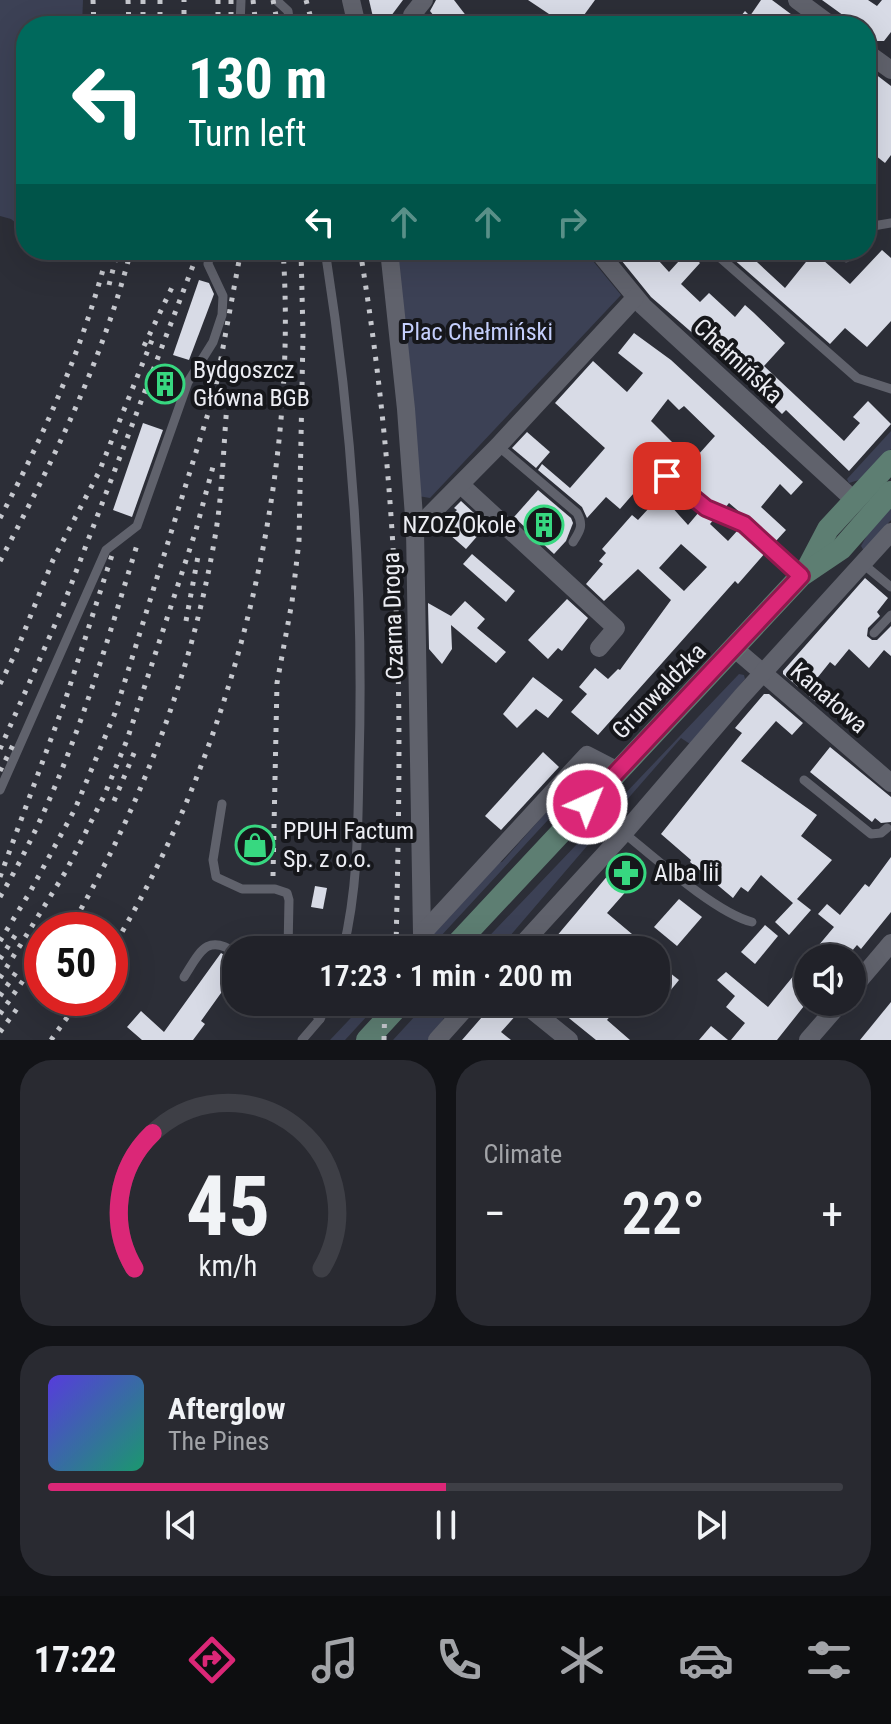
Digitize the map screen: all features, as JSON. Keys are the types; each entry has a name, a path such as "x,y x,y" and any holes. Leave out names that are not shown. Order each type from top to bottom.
{"main road":[{"name":"Grunwaldzka","path":"464,936 803,574 828,529 891,461"},
{"name":"Grunwaldzka","path":"803,574 841,549 891,492"},
{"path":"367,1040 389,1016"}],"street":[{"path":"797,0 819,16"},
{"name":"Czarna Droga","path":"390,260 415,530 422,934 587,755 618,771"},
{"name":"Chełmińska","path":"605,260 635,298 855,501"},
{"path":"415,530 498,446 635,298"},
{"path":"461,485 616,628 599,648"},
{"path":"530,936 891,532"},
{"name":"Kanałowa","path":"735,649 891,783"},
{"path":"866,972 891,943"},
{"path":"437,1040 458,1016"},
{"path":"539,1016 569,1040"},
{"path":"808,1040 829,1016"}],"lane":[{"path":"276,0 288,11 289,16"},
{"path":"0,790 106,550 137,526 188,382 213,342 222,315 223,296 209,260"},
{"path":"327,260 340,344 355,491 361,714 357,857 345,936"},
{"path":"723,260 857,378 891,389"},
{"path":"498,446 577,513 581,530 573,542"},
{"path":"667,476 706,508 744,524 803,574"},
{"path":"863,564 891,587"},
{"path":"874,633 891,615"},
{"path":"804,780 871,834 881,833 887,828"},
{"path":"222,804 213,860 216,877 242,889 275,889 287,893 288,936"},
{"path":"624,833 739,919 752,922"},
{"path":"184,977 205,946 222,945"},
{"path":"317,1016 320,1019"},
{"path":"302,1040 321,1016"}],"green space":[{"path":"0,0 83,0 82,16 16,16 16,223 0,216"},
{"name":"Plac Chełmiński","path":"390,260 592,260 621,295 430,498 418,496"},
{"path":"891,431 891,449 865,478 849,483 847,479"},
{"path":"891,505 891,520 864,551 861,546 873,525"},
{"path":"739,674 744,675 745,679 690,744 681,738 611,818 620,827 610,839 599,832 510,936 489,936"},
{"path":"589,764 597,767 441,936 428,936 496,863 502,862"},
{"path":"353,1016 367,1016 345,1040 330,1040"},
{"path":"415,1016 445,1016 430,1040 393,1040"}],"building":[{"path":"369,0 403,0 391,16 373,16"},
{"path":"436,0 454,0 466,16 434,16 430,11"},
{"path":"528,0 595,0 583,16 552,16"},
{"path":"761,0 772,0 794,16 750,16"},
{"path":"822,0 868,0 877,6 882,0 891,0 891,32 884,41 877,41 876,16 844,16"},
{"path":"876,75 891,86 891,155 885,163 876,156"},
{"path":"882,250 891,258 891,321 867,347 845,328 830,344 734,260 755,260 785,288 808,260 823,260 850,284 876,260"},
{"path":"621,260 658,260 669,272 680,260 697,260 700,263 681,284 700,302 709,293 735,317 745,305 754,313 785,343 764,366 844,441 860,423 853,417 868,401 891,424 849,471 786,410 782,414 651,297"},
{"path":"199,280 209,283 214,294 189,360 173,355"},
{"path":"634,333 671,360 803,482 791,495 780,484 761,507 786,530 775,542 729,503 725,508 710,502 685,476 692,468 689,465 715,436 684,406 679,410 668,399 651,421 672,442 643,474 647,478 620,509 606,497 587,518 582,507 538,470 542,464 570,488 605,448 555,403 593,361 627,392 643,373 618,353"},
{"path":"143,423 163,430 132,517 113,510"},
{"path":"527,432 550,452 536,468 512,448"},
{"name":"NZOZ Okole","path":"538,490 573,523 566,541 554,554 514,517"},
{"path":"661,495 688,525 699,512 714,519 710,524 728,541 738,530 765,553 738,584 735,581 598,735 571,712 587,694 579,687 595,668 608,679 620,670 671,600 638,569 604,601 586,584 603,564 599,561 606,553 602,549 632,515 638,520","holes":["681,544 707,567 684,591 659,568"]},
{"path":"461,501 487,525 466,549 441,527"},
{"path":"472,554 515,591 506,602 463,564"},
{"path":"865,578 888,598 877,612 880,616 868,628 867,636 877,640 891,626 891,656 884,650 869,668 849,649 835,666 830,662 814,682 827,691 817,703 783,671"},
{"path":"567,599 588,618 562,651 558,648 548,659 528,640"},
{"path":"465,601 485,619 477,628 506,652 496,663 451,625 452,649 442,664 429,649 428,603 451,616"},
{"path":"533,677 563,700 548,718 536,709 517,728 503,714"},
{"path":"764,694 769,694 803,723 792,735 776,721 741,761 817,815 801,836 832,860 797,899 811,910 789,935 775,922 793,903 761,875 748,892 741,887 733,898 661,834 742,733 735,728"},
{"path":"830,747 891,797 891,822 881,823 875,818 872,822 810,772"},
{"path":"543,752 559,767 501,830 485,816"},
{"path":"625,855 644,871 607,913 634,936 557,936"},
{"path":"891,857 891,912 865,944 820,944 834,927 818,914 827,904 840,915 865,884 869,887"},
{"path":"315,886 327,888 323,909 311,907"},
{"path":"679,899 702,917 677,946 670,940 670,936 665,936 654,927"},
{"path":"765,925 778,936 755,964 741,952"},
{"path":"222,954 222,992 201,1021 205,1024 193,1040 142,1040 127,1027 141,1011 164,1032"},
{"path":"726,972 768,1007 794,975 796,1016 777,1040 731,1040 745,1023 726,1007 735,996 717,980"},
{"path":"670,973 679,980 670,991"},
{"path":"891,1002 891,1040 860,1040"},
{"path":"483,1016 515,1016 501,1032 511,1040 462,1040"},
{"path":"566,1016 610,1016 607,1020 630,1040 596,1040"},
{"path":"711,1026 728,1040 699,1040"}],"railway":[{"path":"93,0 94,16"},
{"path":"128,0 129,16"},
{"path":"143,0 143,16"},
{"path":"160,0 160,16"},
{"path":"184,0 184,16"},
{"path":"218,0 218,16"},
{"path":"231,0 231,16"},
{"path":"253,0 255,16"},
{"path":"273,0 276,16"},
{"path":"306,0 310,16"},
{"path":"109,285 115,260"},
{"path":"0,561 75,409 106,331 128,260"},
{"path":"0,749 61,611 195,260"},
{"path":"0,941 75,809 115,713 215,391 239,260"},
{"path":"128,919 153,874 191,791 223,704 249,614 268,522 280,430 285,339 283,260"},
{"path":"273,876 277,683 292,602 299,541 301,260"},
{"path":"361,260 380,394 395,587 399,753 396,936"},
{"path":"0,518 59,395 84,331 104,266"},
{"path":"144,346 175,281"},
{"path":"0,684 53,560 99,472 152,340"},
{"path":"79,912 140,789 160,740 192,640 215,537 232,361"},
{"path":"0,978 66,871 104,796 127,740 196,530 214,463"},
{"path":"0,897 44,812 62,769 95,680 137,545"},
{"path":"186,621 199,551"},
{"path":"0,877 65,701 112,555"},
{"path":"0,771 16,739"},
{"path":"114,801 137,746"},
{"path":"0,959 16,934"},
{"path":"0,996 17,971"},
{"path":"0,1014 24,979"},
{"path":"0,1032 19,1006"},
{"path":"51,1040 68,1016"},
{"path":"384,1040 385,1016"}],"place":[{"name":"Bydgoszcz Główna BGB","path":"165,384"},
{"name":"NZOZ Okole","path":"544,525"},
{"name":"PPUH Factum Sp. z o.o.","path":"255,845"},
{"name":"Alba Iii","path":"626,873"}],"route":[{"path":"587,804 801,576 744,524 706,508 667,476"}]}
